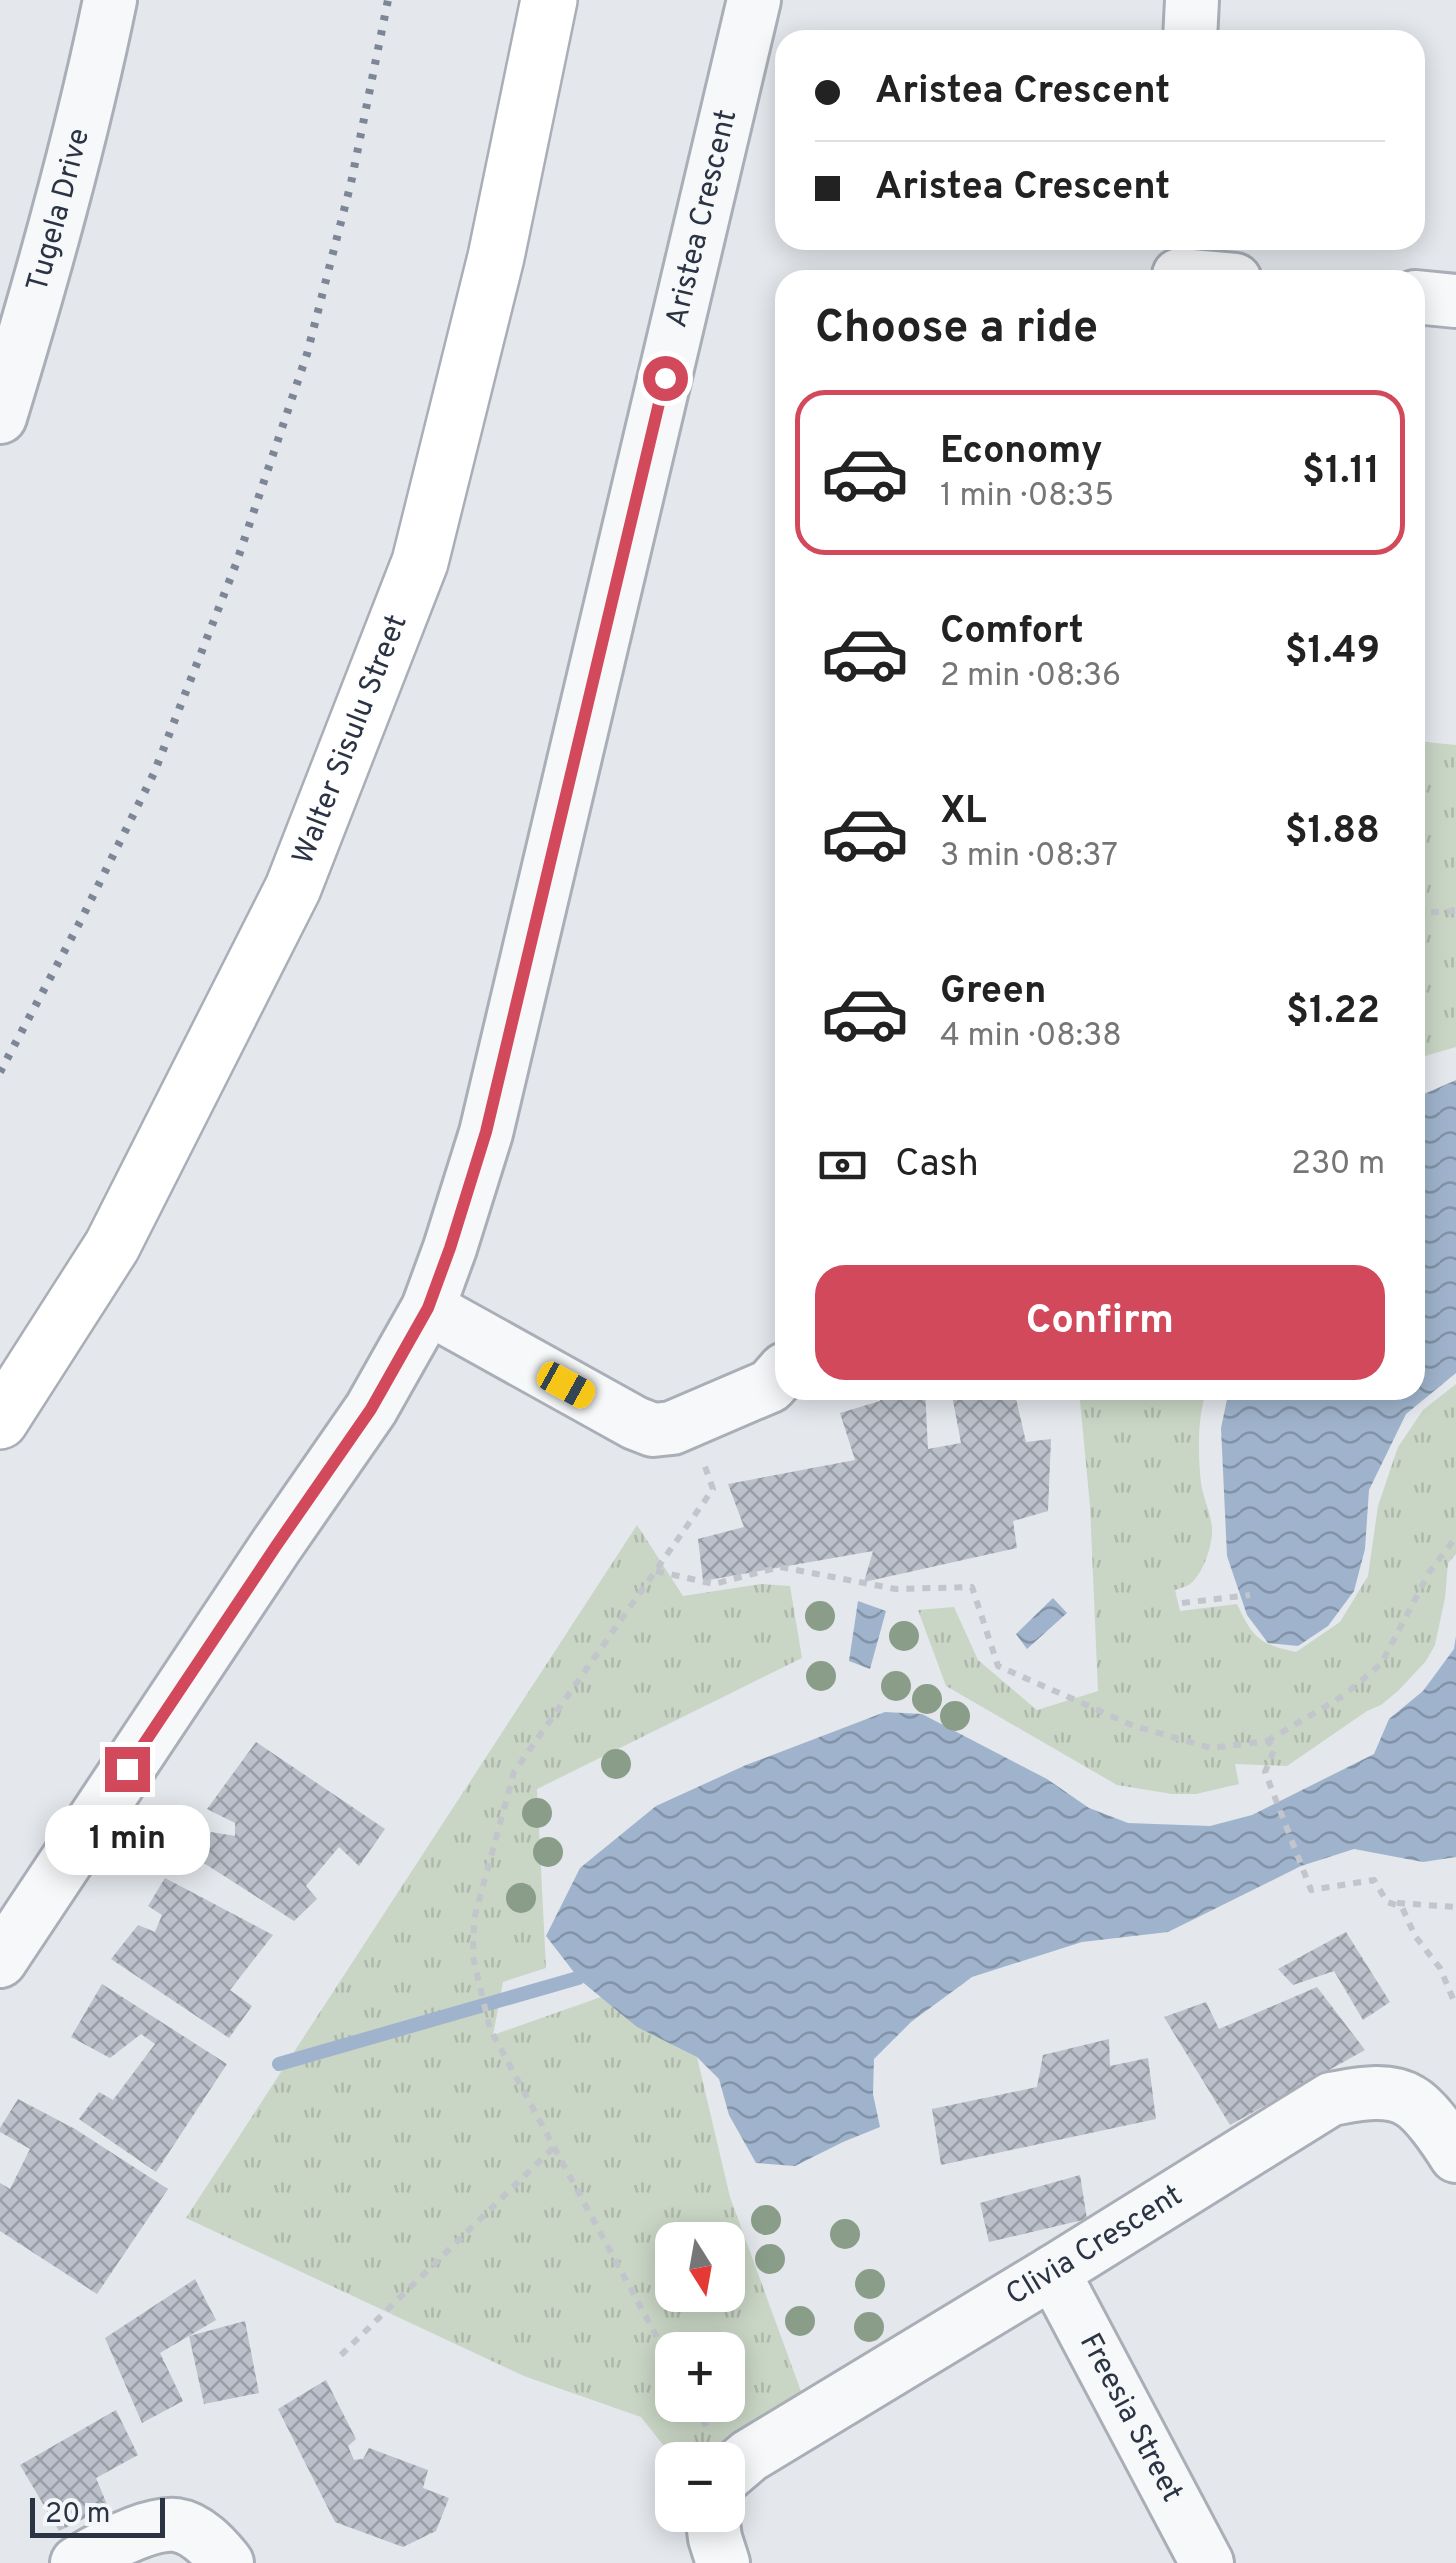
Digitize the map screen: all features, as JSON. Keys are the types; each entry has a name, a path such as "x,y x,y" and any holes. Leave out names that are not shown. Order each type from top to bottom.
{"main road":[{"name":"Walter Sisulu Street","path":"0,1421 112,1246 293,888 420,562 496,257 549,0"}],"street":[{"name":"Tugela Drive","path":"0,417 50,255 110,0"},
{"name":"Aristea Crescent","path":"0,1961 371,1409 428,1308 486,1132 754,0"},
{"path":"1190,30 1192,0"},
{"path":"1425,298 1456,301"},
{"path":"428,1308 653,1430 672,1428 756,1393 775,1380"},
{"name":"Clivia Crescent","path":"745,2459 1331,2099 1388,2094 1410,2100 1446,2139 1456,2156"},
{"name":"Freesia Street","path":"1053,2272 1207,2563"},
{"path":"77,2563 149,2529 177,2525 203,2538 228,2563"},
{"path":"714,2532 723,2563"}],"path":[{"path":"1425,912 1456,910"},
{"path":"655,2333 490,2030 473,1957 474,1919 514,1772 712,1489"},
{"path":"656,1571 714,1584 780,1567 896,1588 972,1587 998,1666 1134,1726 1212,1748 1267,1740 1343,1696 1381,1664 1430,1571 1456,1538"},
{"path":"1182,1602 1250,1594"},
{"path":"1267,1740 1275,1748 1265,1772 1311,1890 1374,1880 1387,1902 1402,1908 1414,1936 1440,1968 1456,2006"},
{"path":"1387,1902 1456,1906"},
{"path":"341,2355 554,2146"}],"green space":[{"path":"1425,742 1456,745 1456,1047 1425,1056"},
{"path":"1456,1384 1456,1554 1448,1563 1435,1645 1426,1661 1381,1705 1287,1766 1235,1764 1239,1784 1196,1794 1117,1785 946,1686 918,1610 954,1607 978,1660 1037,1710 1098,1691 1090,1506 1080,1400 1204,1400 1199,1461 1212,1535 1199,1573 1190,1584 1175,1590 1180,1611 1237,1604 1259,1638 1296,1652 1340,1622 1368,1576 1378,1506 1398,1447 1423,1410"},
{"path":"637,1525 683,1596 761,1584 790,1586 802,1658 537,1789 546,1968 503,1982 493,2035 601,1997 697,2057 739,2222 655,2222 655,2312 745,2312 745,2238 806,2405 745,2448 745,2442 661,2442 641,2417 524,2376 186,2218"}],"water":[{"path":"1456,1080 1456,1373 1425,1398 1425,1094"},
{"path":"1227,1400 1423,1400 1406,1414 1369,1490 1365,1549 1354,1591 1328,1626 1298,1646 1268,1643 1247,1615 1227,1556 1221,1428"},
{"path":"1053,1598 1067,1613 1027,1649 1016,1634"},
{"path":"858,1601 886,1611 870,1669 849,1661"},
{"path":"1456,1636 1456,1857 1423,1862 1354,1849 1301,1866 1168,1932 1082,1942 972,1977 911,2022 874,2059 873,2094 880,2127 795,2166 756,2163 729,2115 719,2079 697,2057 637,2027 580,1980 546,1936 580,1868 656,1806 746,1765 885,1712 922,1714 1047,1779 1089,1808 1128,1823 1210,1826 1252,1815 1374,1754 1389,1719 1423,1691 1454,1649"}],"building":[{"path":"926,1400 928,1449 961,1443 953,1400 1016,1400 1026,1442 1051,1439 1048,1511 1013,1521 1017,1548 864,1582 873,1551 703,1581 698,1539 744,1527 728,1484 855,1460 840,1413 880,1401"},
{"path":"256,1742 385,1829 359,1866 339,1847 306,1886 317,1899 294,1921 196,1858 211,1832 235,1836 235,1823 207,1809"},
{"path":"165,1878 273,1935 230,1990 252,2006 229,2038 111,1959 138,1925 155,1932 162,1915 148,1906"},
{"path":"1346,1932 1390,2002 1363,2020 1334,1971 1293,1985 1278,1969"},
{"path":"102,1984 227,2064 156,2172 79,2119 99,2092 113,2100 155,2044 141,2034 110,2058 71,2037"},
{"path":"1317,1987 1365,2050 1230,2125 1164,2017 1206,2002 1219,2029"},
{"path":"1109,2039 1110,2066 1148,2058 1156,2119 941,2165 932,2109 1037,2087 1043,2055"},
{"path":"18,2099 75,2129 168,2189 97,2294 0,2231 0,2183 10,2189 30,2149 0,2132"},
{"path":"1080,2175 1087,2219 989,2242 980,2203"},
{"path":"195,2279 216,2320 160,2353 183,2401 142,2423 105,2338"},
{"path":"245,2321 259,2393 204,2404 189,2336"},
{"path":"326,2380 356,2439 348,2446 354,2460 363,2459 369,2448 428,2470 423,2488 449,2498 436,2531 403,2547 335,2522 278,2409"},
{"path":"116,2410 138,2455 96,2478 108,2507 59,2531 20,2465"}],"waterway":[{"path":"279,2064 578,1978"}],"railway":[{"path":"0,1072 154,773 236,564 307,354 351,183 388,0"}],"route":[{"path":"127,1769 371,1409 428,1308 486,1132 665,378"}]}
